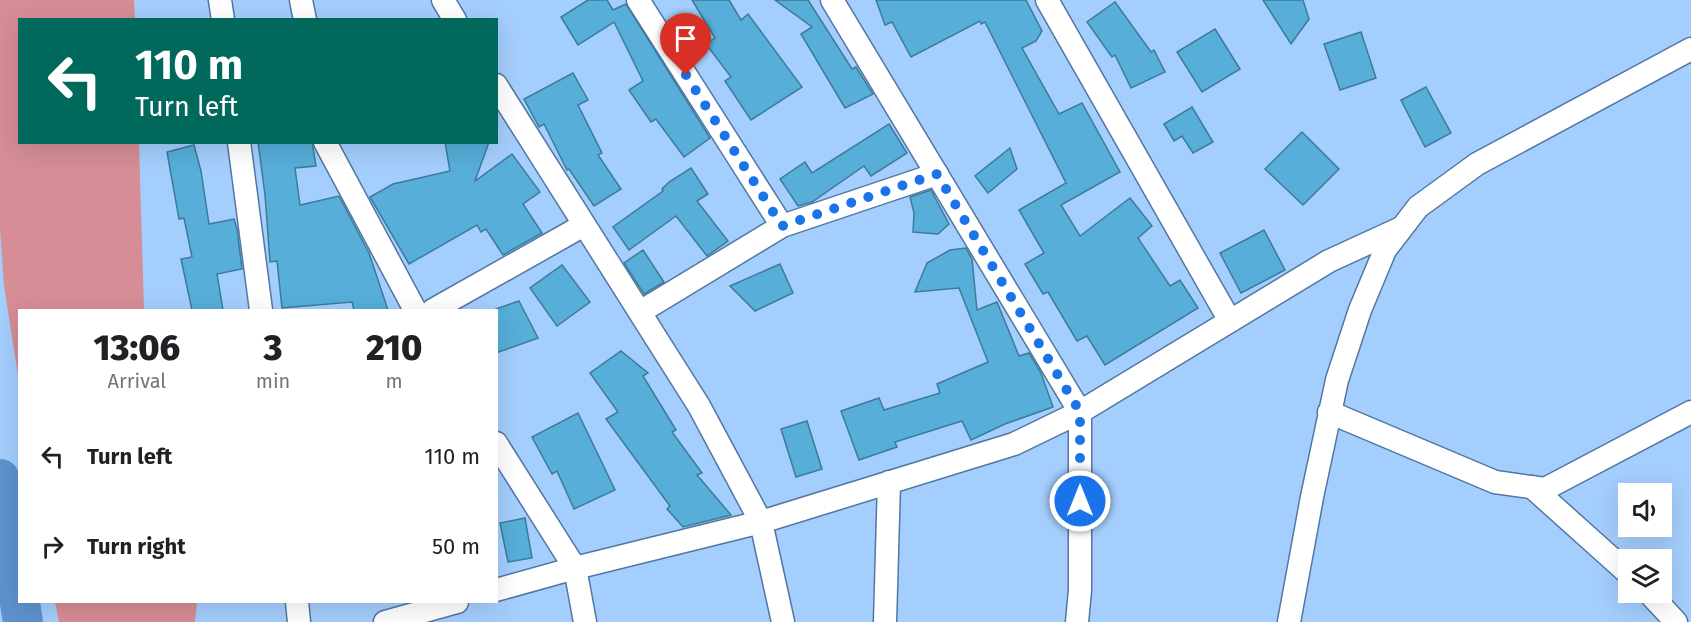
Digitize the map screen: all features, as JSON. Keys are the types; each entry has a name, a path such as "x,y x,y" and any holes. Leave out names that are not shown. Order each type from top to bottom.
{"street":[{"path":"220,0 222,18"},
{"path":"301,0 304,18"},
{"path":"443,0 454,18"},
{"path":"638,0 782,226"},
{"path":"832,0 1080,412 1080,590 1077,622"},
{"path":"1047,0 1230,321"},
{"path":"1289,622 1329,412 1345,352 1372,278 1385,250 1418,207 1477,164 1691,49"},
{"path":"498,88 699,406 761,522 783,622"},
{"path":"239,144 261,309"},
{"path":"326,144 413,309"},
{"path":"640,312 782,226 937,174"},
{"path":"436,309 584,225"},
{"path":"498,589 761,522 1014,444 1080,412 1329,261 1401,228"},
{"path":"1329,412 1495,482 1545,489 1691,412"},
{"path":"498,446 575,568 585,622"},
{"path":"885,622 889,482"},
{"path":"1532,488 1618,564"},
{"path":"297,603 299,622"},
{"path":"385,622 453,603"},
{"path":"1658,603 1676,622"}],"shaded area":[{"path":"0,0 134,0 135,18 18,18 18,144 139,144 144,309 18,309 18,376 4,286 0,227"},
{"path":"55,603 197,603 195,622 59,622"}],"building":[{"path":"588,0 607,0 613,10 626,4 710,138 684,157 656,119 651,122 629,90 643,81 614,22 578,45 561,17"},
{"path":"692,0 729,0 741,20 748,14 802,87 751,120 725,81 731,77 706,44 715,38"},
{"path":"775,0 808,0 852,69 856,67 873,94 845,108 801,34 812,27"},
{"path":"876,0 1026,0 1042,31 1036,41 1022,48 1059,114 1082,103 1120,172 1061,205 1080,236 1130,198 1152,226 1138,238 1170,286 1180,280 1198,308 1105,365 1087,336 1077,341 1048,292 1043,294 1025,264 1044,253 1019,210 1066,183 985,22 981,24 980,21 911,57 892,22 885,25"},
{"path":"1263,0 1303,0 1309,19 1291,44"},
{"path":"1115,2 1151,52 1154,50 1165,72 1131,88 1115,55 1112,57 1087,22"},
{"path":"1215,29 1240,69 1202,92 1177,52"},
{"path":"1361,32 1376,78 1340,90 1324,44"},
{"path":"573,73 588,100 578,105 602,153 598,155 621,189 594,206 569,169 567,170 544,124 539,127 524,99"},
{"path":"1426,87 1451,133 1425,147 1401,100"},
{"path":"1192,107 1213,142 1193,153 1182,136 1174,141 1164,124"},
{"path":"889,124 907,153 871,176 864,166 812,202 798,206 780,179 805,162 812,173"},
{"path":"1302,132 1339,169 1303,205 1265,169"},
{"path":"258,144 312,144 316,166 295,168 300,205 339,196 369,253 388,309 354,309 352,302 282,308 277,261 270,262"},
{"path":"445,144 488,144 475,181 512,154 540,192 523,204 542,233 503,255 486,229 481,232 477,225 409,264 370,197 393,184 450,171"},
{"path":"194,145 201,171 209,224 234,219 242,269 217,274 223,309 192,309 181,259 192,257 184,218 179,219 167,152"},
{"path":"1010,148 1017,169 988,193 975,176"},
{"path":"691,168 708,194 697,201 728,241 707,256 676,216 629,250 613,227 663,191 662,189 669,182"},
{"path":"931,190 949,224 938,234 913,232 914,213 910,197"},
{"path":"1264,230 1285,270 1241,293 1220,253"},
{"path":"966,248 972,259 977,310 997,302 1019,356 1029,353 1041,373 1053,407 1005,424 971,440 962,421 895,442 897,447 859,460 841,411 879,398 884,410 940,393 937,384 988,362 959,288 915,292 927,263 950,250"},
{"path":"643,250 664,282 644,294 624,263"},
{"path":"780,264 793,293 755,311 730,286"},
{"path":"562,265 590,302 557,326 530,288"},
{"path":"519,301 538,338 498,352 498,309 496,309"},
{"path":"621,351 648,373 643,376 676,430 672,432 702,473 697,475 731,515 683,527 667,509 670,506 606,419 618,412 590,373"},
{"path":"578,413 615,490 574,509 557,471 552,474 532,437"},
{"path":"807,421 822,469 796,477 781,429"},
{"path":"525,518 532,558 508,562 500,523"}],"waterway":[{"path":"0,479 18,591"},
{"path":"20,603 23,622"}],"route":[{"path":"686,75 782,226 937,174 1080,412 1080,501"}]}
